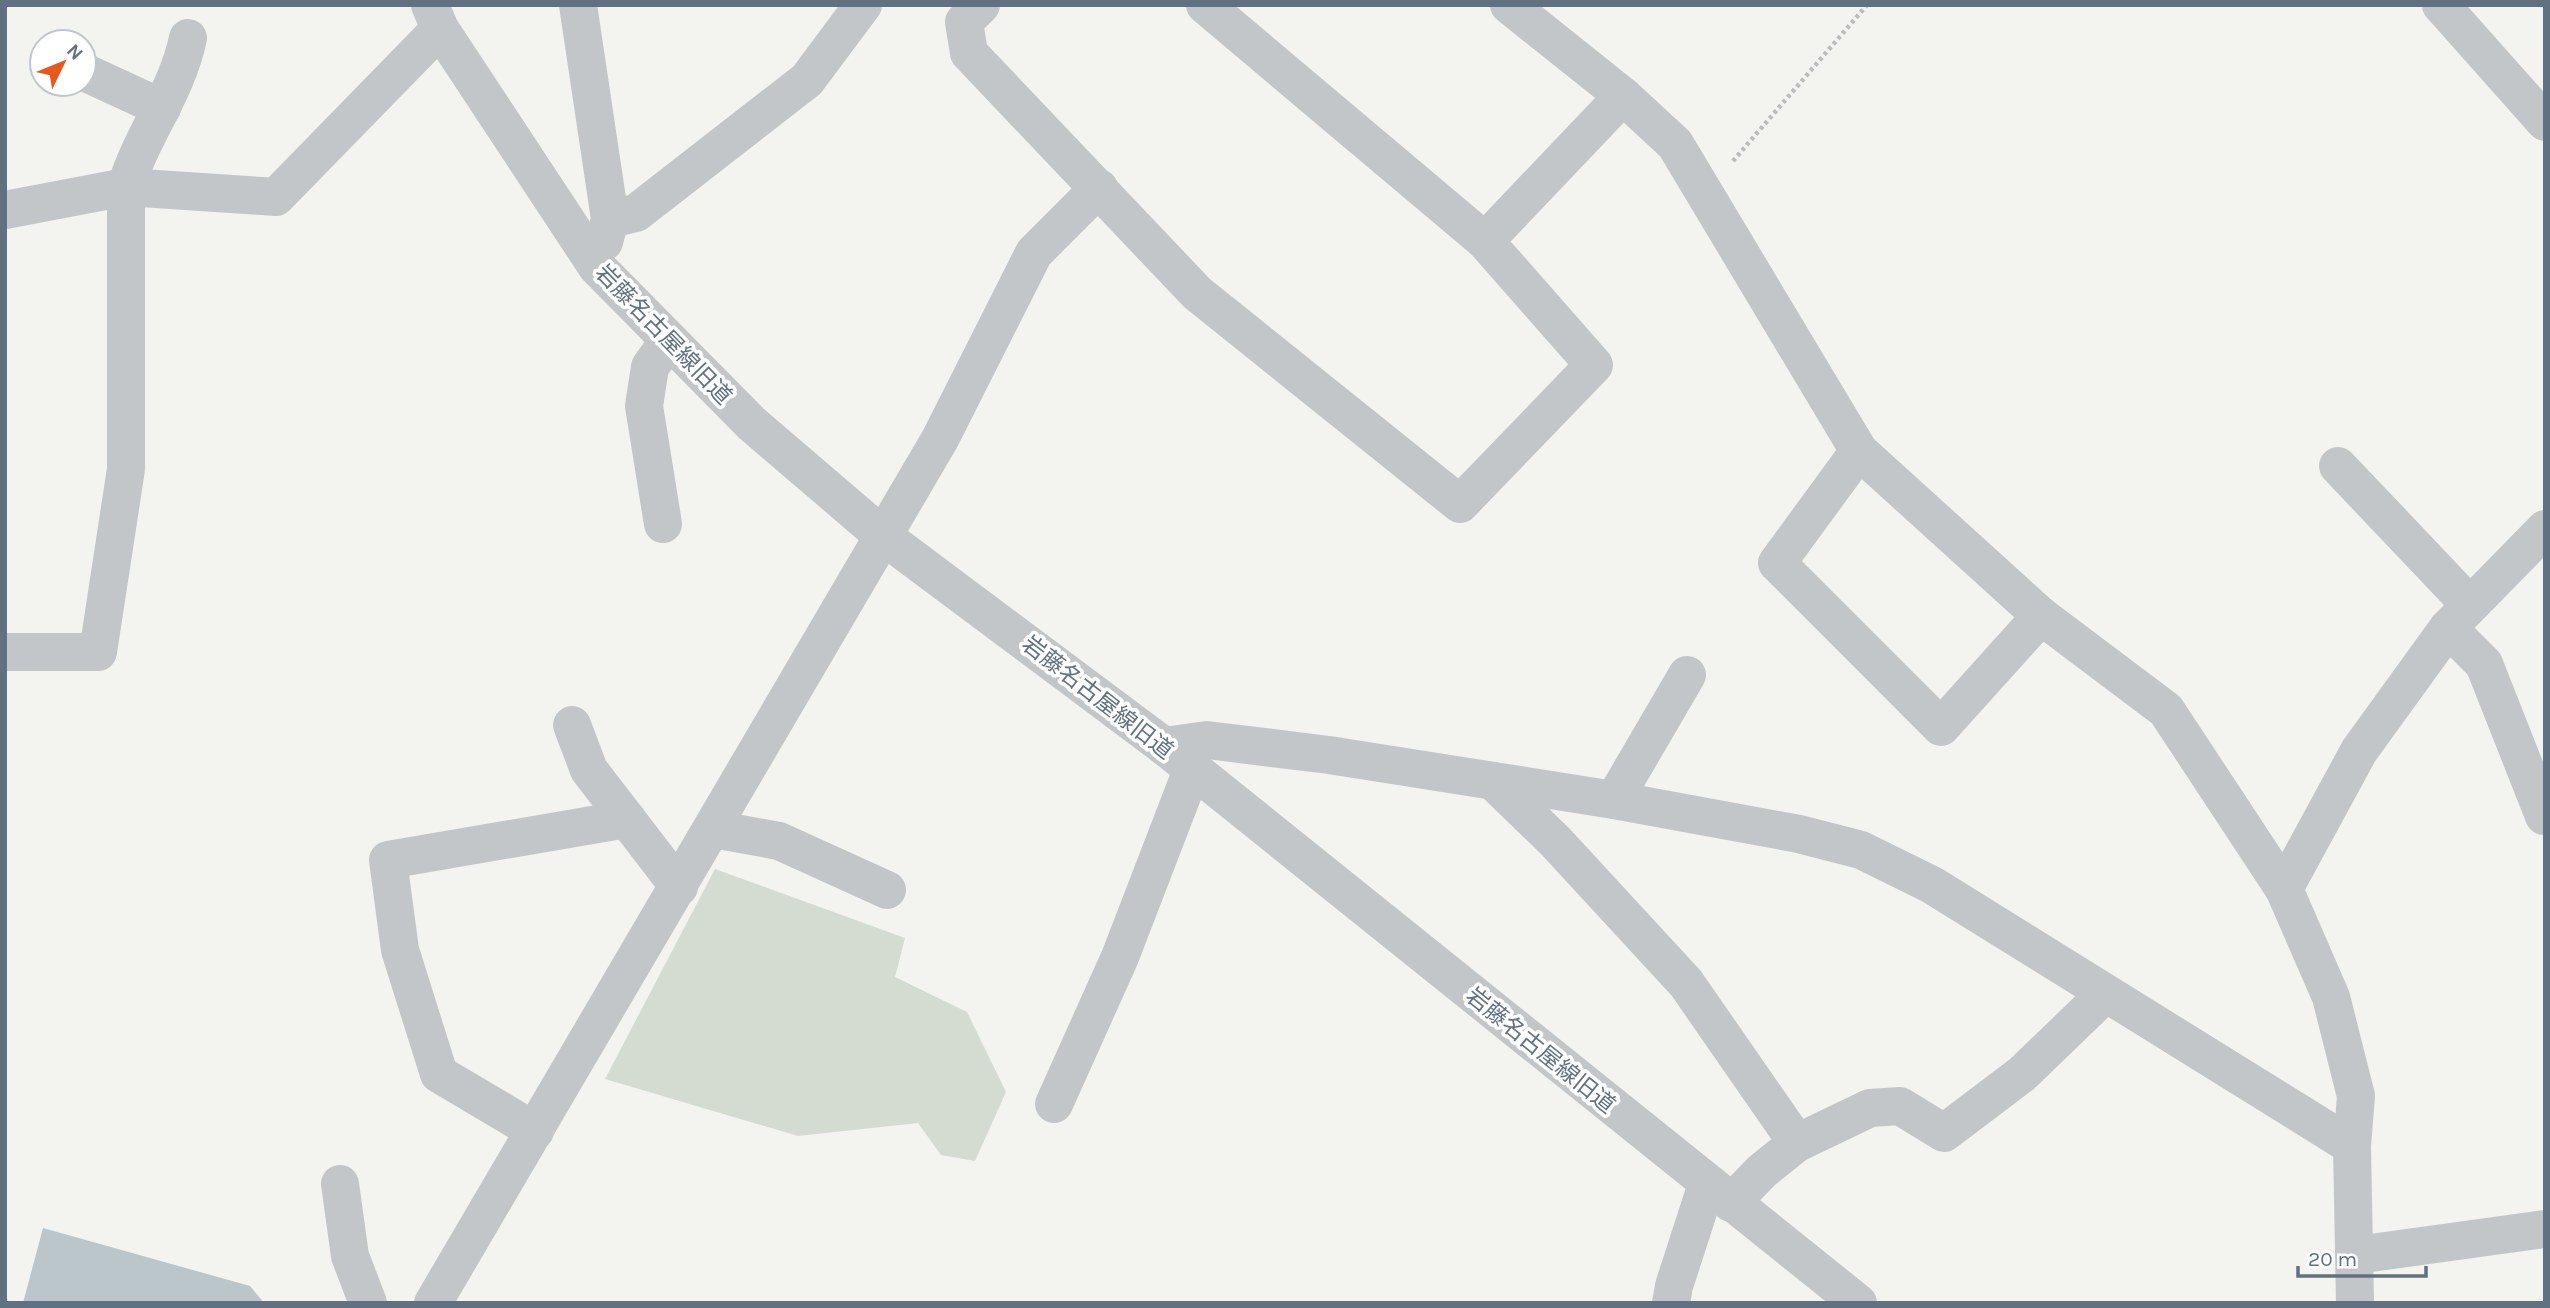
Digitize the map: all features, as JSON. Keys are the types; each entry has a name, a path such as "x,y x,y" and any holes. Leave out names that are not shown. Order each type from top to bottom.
{"street":[{"path":"578,5 610,219 597,267"},
{"path":"610,219 636,212 807,80 863,5"},
{"path":"981,5 964,22 969,53 1197,293 1460,504 1594,365 1485,241 1205,5"},
{"path":"1509,5 1623,96 1675,145 1859,451 2041,616 2166,710 2284,889 2331,997 2356,1096 2352,1146 2355,1303"},
{"path":"2441,5 2545,122"},
{"path":"5,210 126,187 276,197 435,17"},
{"name":"岩藤名古屋線旧道","path":"435,17 597,267 751,423 883,536 1178,758 1858,1303"},
{"path":"5,652 98,652 126,469 126,187 135,158 162,108 185,53 188,38"},
{"path":"98,78 162,108"},
{"path":"1485,241 1623,96"},
{"path":"433,1303 940,439 1034,253 1099,188"},
{"path":"663,524 644,406 650,368 669,340"},
{"path":"1859,451 1777,563 1941,727 2041,616"},
{"path":"2338,466 2458,616 2484,664 2544,816"},
{"path":"2284,889 2359,751 2458,616 2539,546"},
{"path":"1614,800 1686,675"},
{"path":"572,725 589,770 679,887"},
{"path":"1054,1104 1120,957 1178,758 1207,740 1329,755 1614,800 1799,834 1861,850 1932,885 2352,1146"},
{"path":"1493,782 1555,841 1686,983 1797,1143"},
{"path":"535,1131 439,1074 400,950 388,860 627,818"},
{"path":"713,829 779,841 887,890"},
{"path":"1671,1303 1674,1286 1719,1194 1762,1171 1797,1143 1870,1108 1900,1106 1944,1133 2022,1074 2105,994"},
{"path":"340,1184 350,1256 368,1303"},
{"path":"2356,1255 2545,1229"}],"path":[{"path":"1705,194 1867,5"}],"shaded area":[{"path":"715,869 905,938 895,977 967,1012 1006,1092 975,1161 941,1155 918,1123 798,1136 605,1079"},
{"path":"43,1228 250,1286 264,1303 23,1303"}]}
